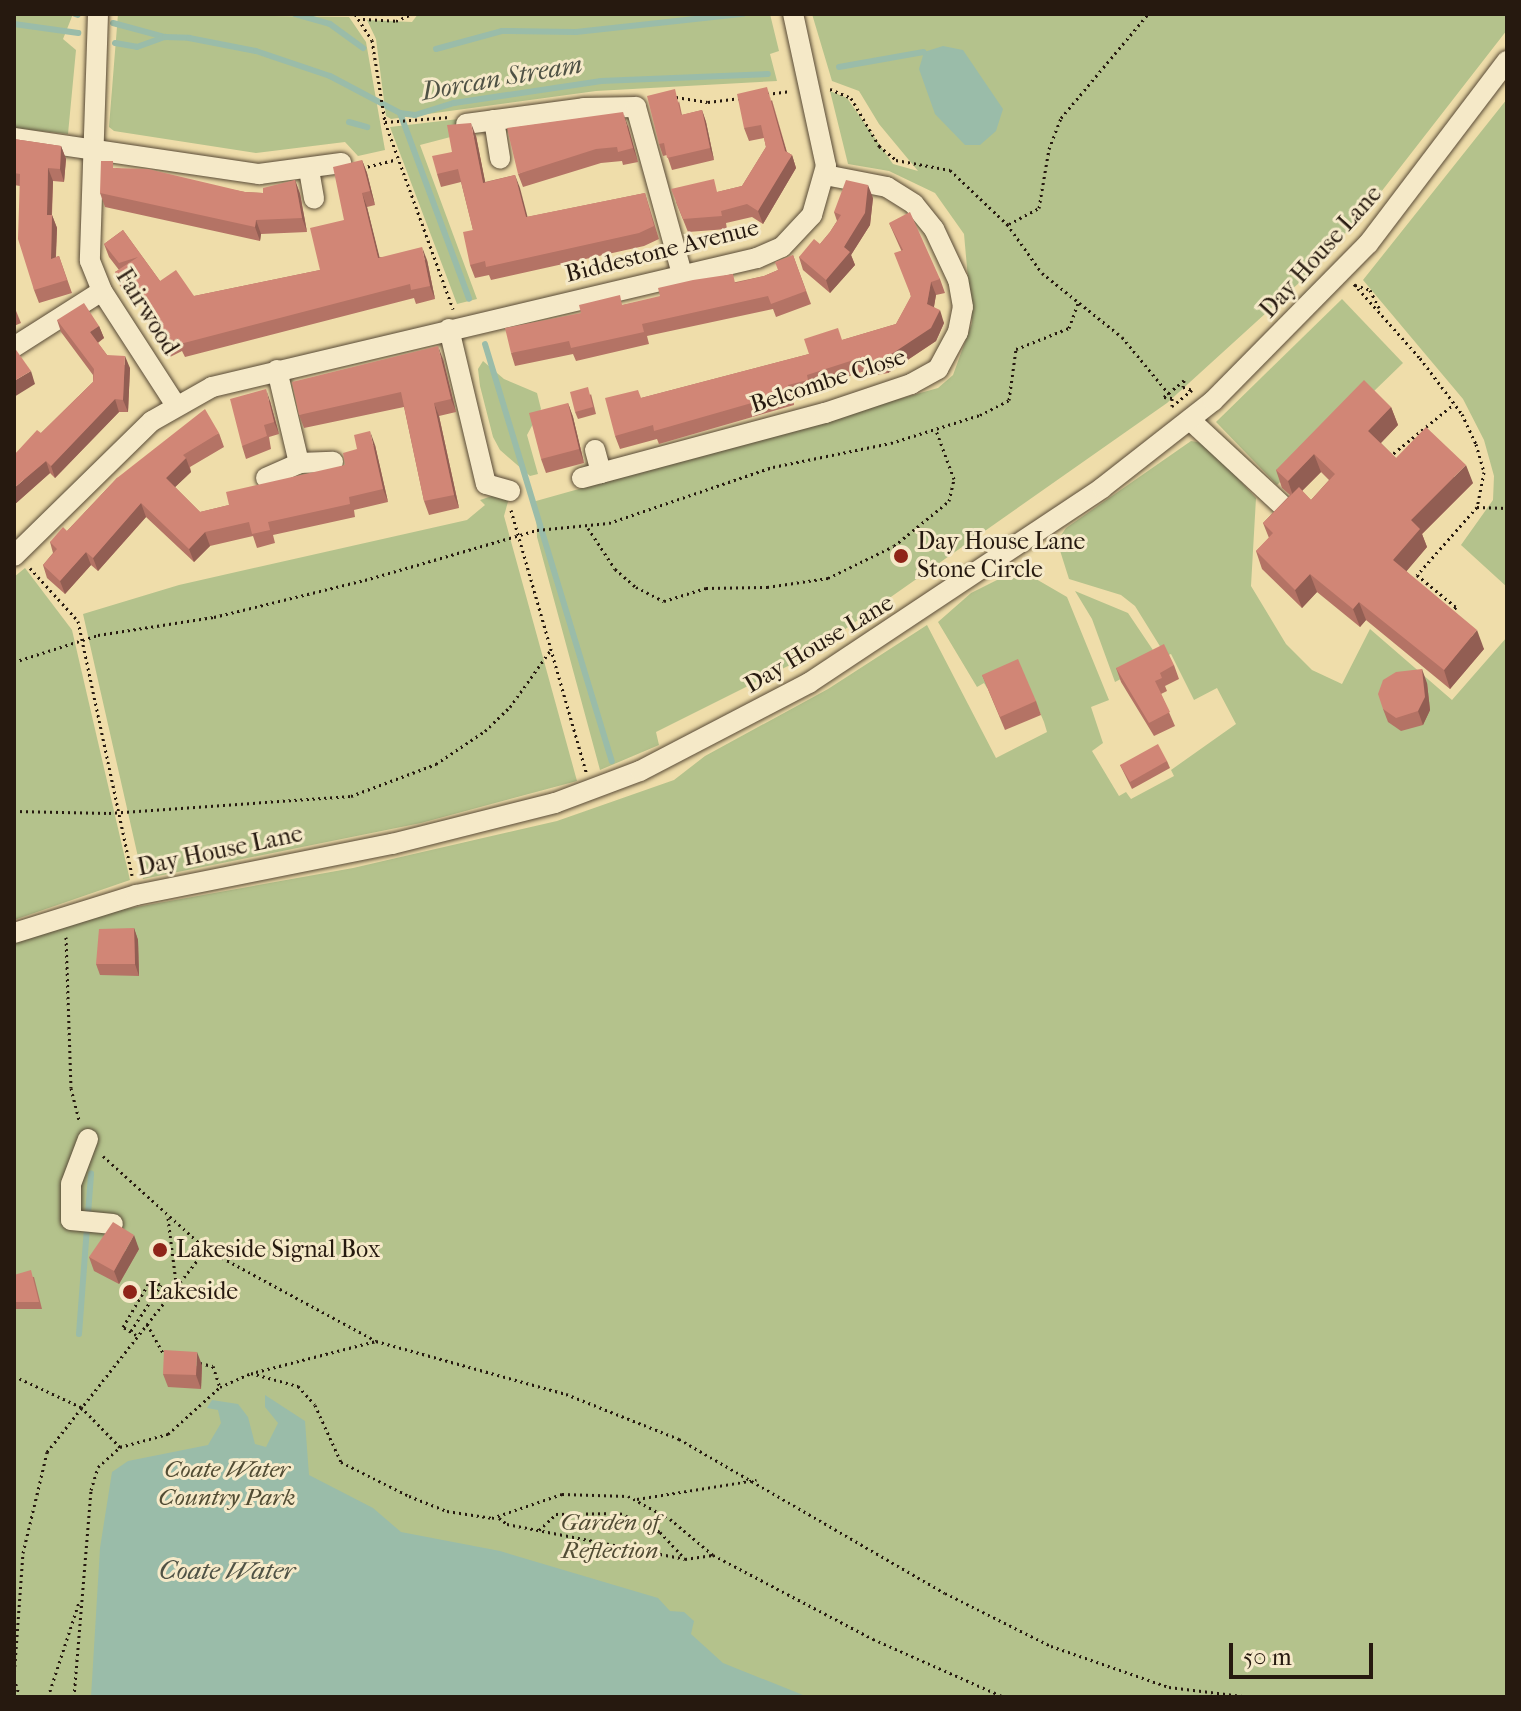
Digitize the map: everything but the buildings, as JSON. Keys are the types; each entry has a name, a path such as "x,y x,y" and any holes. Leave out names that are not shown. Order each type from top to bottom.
{"street":[{"name":"Fairwood","path":"98,14 88,247 102,291 175,404"},
{"name":"Biddestone Avenue","path":"15,555 175,404 212,387 765,256 782,247 812,215 825,175 825,145 793,14"},
{"name":"Day House Lane","path":"14,933 136,895 505,819 591,791 716,733 854,656 1102,488 1190,420 1349,279 1507,61"},
{"path":"466,124 584,108 636,107 682,274"},
{"path":"494,120 500,159"},
{"path":"14,138 92,147 250,173 309,170 341,163"},
{"path":"309,170 314,199"},
{"name":"Belcombe Close","path":"595,450 592,476 825,413 911,384 947,357 962,320 962,296 950,260 926,216 887,187 825,175"},
{"path":"14,347 102,291"},
{"path":"454,328 481,489 510,497"},
{"path":"277,370 299,463"},
{"path":"1190,420 1286,509"},
{"path":"266,478 299,463 333,462"},
{"path":"88,1139 70,1198 71,1220 113,1224"}],"path":[{"path":"355,14 372,40 385,122 454,328"},
{"path":"361,19 396,21 412,14"},
{"path":"1007,224 1039,208 1049,149 1061,118 1148,14"},
{"path":"385,122 413,123"},
{"path":"879,146 903,164 950,170 1007,224 1042,273 1122,337 1169,394"},
{"path":"341,163 343,172 397,159"},
{"path":"1349,279 1380,312 1454,404 1476,444 1484,472 1477,507 1417,575 1456,607 1447,617"},
{"path":"1349,279 1370,290 1380,312"},
{"path":"14,662 82,639 214,617 533,531 587,527 773,467 936,430 1003,406 1013,392 1016,349 1069,328 1079,301"},
{"path":"1184,380 1183,387 1192,390 1172,406 1172,398 1164,397 1169,394 1184,380"},
{"path":"1386,460 1454,404"},
{"path":"587,527 615,569 636,587 664,601 706,588 767,587 828,578 894,546 949,501 954,479 936,430"},
{"path":"510,497 517,537 591,791"},
{"path":"1477,507 1507,508"},
{"path":"15,555 74,613 136,895"},
{"path":"14,811 120,812 267,798 328,799 389,784 436,764 485,731 510,707 550,651"},
{"path":"63,917 71,1088 88,1139 168,1217 206,1249 376,1341 566,1394 679,1439 756,1480 894,1564 1051,1646 1155,1683 1250,1697"},
{"path":"168,1217 176,1282"},
{"path":"20,1697 14,1678 16,1635 36,1488 47,1452 176,1282 206,1249"},
{"path":"138,1336 122,1329 151,1278 169,1291"},
{"path":"131,1331 161,1285"},
{"path":"134,1308 142,1313"},
{"path":"147,1324 167,1361"},
{"path":"74,1697 94,1477 102,1459 120,1447 168,1434 220,1387 251,1373 376,1341"},
{"path":"193,1362 213,1366 220,1387"},
{"path":"251,1373 282,1378 305,1392 332,1449 348,1466 447,1511 498,1517 539,1530 685,1559 713,1555"},
{"path":"14,1376 81,1407 120,1447"},
{"path":"498,1517 570,1493 635,1500 756,1480"},
{"path":"635,1500 670,1519 713,1555 873,1639 1004,1697"},
{"path":"539,1530 556,1514 620,1513 660,1532 685,1559"},
{"path":"48,1697 81,1598"}],"green space":[{"path":"14,14 73,14 63,39 76,50 68,134 14,128"},
{"path":"118,14 349,17 366,42 385,150 358,156 345,142 256,153 114,131 109,127"},
{"path":"418,14 770,14 779,51 770,54 777,81 596,91 391,119 386,116 376,39 367,20 412,22"},
{"path":"812,14 1507,14 1507,30 1367,210 1300,282 1167,403 804,658 656,732 659,745 600,770 537,537 536,501 938,388 953,375 972,323 964,234 935,193 889,171 848,164 830,91 847,98 893,164 918,171 879,124 859,91 832,81"},
{"path":"1507,99 1507,587 1461,545 1493,500 1494,476 1484,440 1463,399 1363,280"},
{"path":"459,119 462,134 420,145 477,299 457,304 390,127"},
{"path":"1342,299 1403,363 1277,485 1216,422"},
{"path":"483,361 504,379 537,393 541,409 527,435 538,474 530,476 500,450 493,437 480,386 478,369"},
{"path":"1191,441 1207,444 1256,498 1251,586 1286,644 1312,670 1342,684 1370,629 1452,700 1507,637 1507,1697 14,1697 14,941 86,916 353,868 557,821 674,780 705,756 828,689 927,625 996,758 1047,732 1044,722 1023,673 987,688 984,683 977,687 938,622 971,593 1003,577 1036,579 1067,597 1109,700 1091,707 1103,743 1092,751 1119,796 1126,792 1131,799 1174,776 1171,770 1236,724 1217,688 1194,700 1171,654 1166,656 1135,606 1121,595 1069,579 1057,541 1066,528"},
{"path":"495,495 509,498 504,516 577,781 421,823 143,879 83,614 179,585 467,520 485,505 480,500"},
{"path":"25,568 72,630 130,880 14,920 14,577"},
{"path":"1075,591 1128,613 1159,659 1115,682 1092,619"}],"water":[{"path":"943,46 963,50 1003,109 996,131 980,145 965,145 935,114 919,69 924,52"},
{"name":"Coate Water","path":"265,1395 305,1421 309,1475 373,1508 401,1532 500,1551 658,1598 670,1611 684,1612 694,1621 691,1634 723,1663 808,1697 91,1697 100,1548 112,1472 128,1461 208,1445 221,1423 218,1410 207,1408 212,1400 238,1404 248,1417 255,1444 266,1447 278,1423 265,1407"}],"waterway":[{"path":"295,14 330,24 363,48"},
{"path":"436,49 502,31 576,32 743,14"},
{"path":"113,23 165,37"},
{"name":"Dorcan Stream","path":"14,24 78,33"},
{"name":"Dorcan Stream","path":"115,43 137,47 165,37 189,38 256,51 330,76 400,113 415,115 454,103 601,81 768,74"},
{"name":"Dorcan Stream","path":"839,67 924,52"},
{"path":"400,113 469,299"},
{"path":"349,122 367,127"},
{"path":"485,344 612,761"},
{"path":"79,1334 91,1173"}],"place":[{"name":"Day House Lane Stone Circle","path":"901,556"},
{"name":"Lakeside Signal Box","path":"160,1250"},
{"name":"Lakeside","path":"130,1292"}],"park label":[{"name":"Coate Water Country Park","path":"227,1484"},
{"name":"Garden of Reflection","path":"610,1537"}]}
